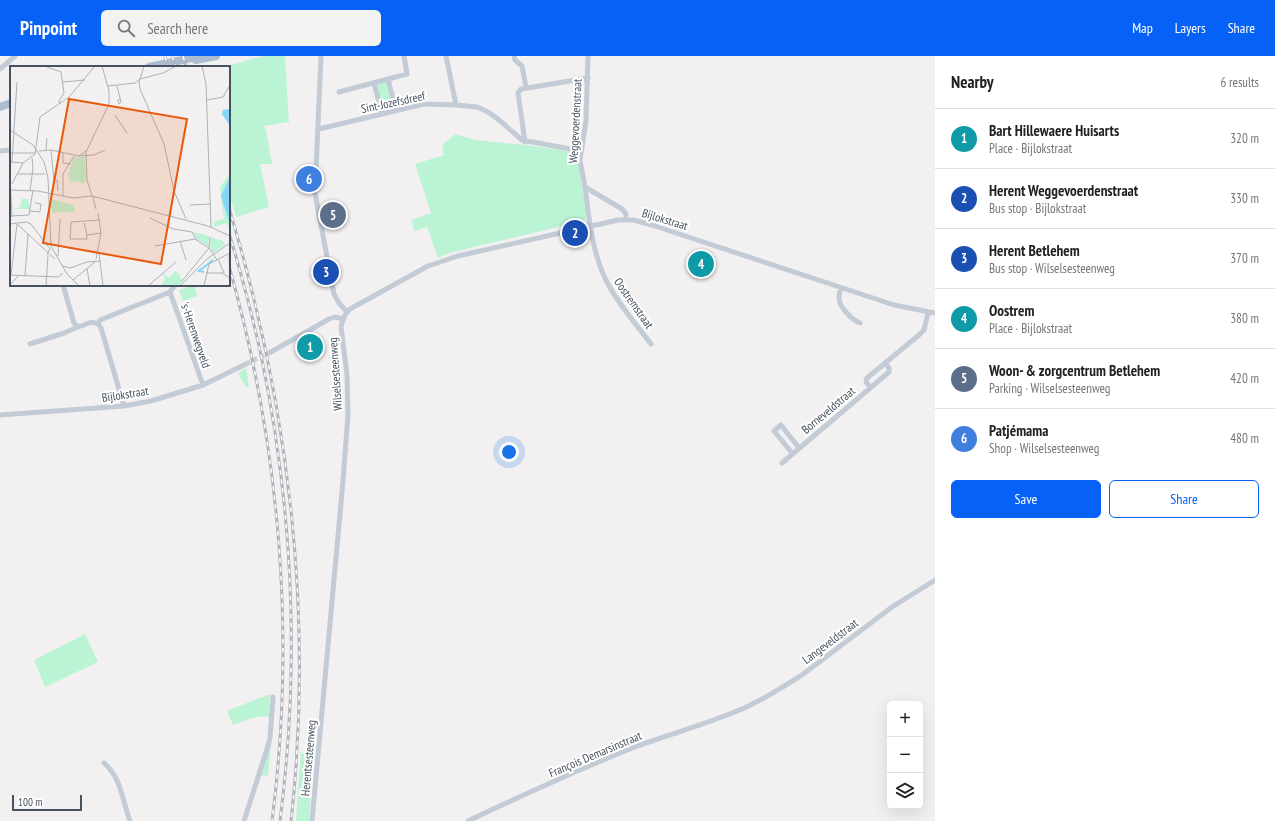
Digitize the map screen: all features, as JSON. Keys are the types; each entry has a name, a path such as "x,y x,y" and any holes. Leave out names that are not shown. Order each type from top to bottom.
{"main road":[{"path":"154,66 201,56"},
{"path":"171,66 216,56"},
{"path":"0,103 10,99"},
{"path":"0,107 10,103"}],"street":[{"path":"0,69 15,56"},
{"path":"270,352 329,319 335,317 343,319 348,312 338,303 334,294 317,207 315,181 321,56"},
{"path":"339,92 407,74 404,56"},
{"path":"446,56 456,105"},
{"path":"514,56 515,60 522,66 526,87"},
{"name":"Weggevoerdenstraat","path":"588,56 586,121 580,160 590,226"},
{"path":"526,142 518,93 521,89 588,78"},
{"path":"388,79 396,110"},
{"path":"374,83 382,114"},
{"name":"Sint-Jozefsdreef","path":"318,129 424,104 456,105 477,108 488,112 526,142 581,151"},
{"path":"0,151 10,150"},
{"path":"585,187 622,209 626,214 626,220"},
{"name":"Bijlokstraat","path":"348,312 355,306 412,274 440,261 590,226 626,220 655,226 894,305 935,314"},
{"name":"Oostremstraat","path":"590,226 599,261 606,280 650,344"},
{"path":"63,286 74,323 78,327"},
{"name":"'s-Herenwegveld","path":"30,344 92,322 98,324 100,320 170,292 175,286"},
{"path":"841,288 839,296 842,306 860,323"},
{"name":"'s-Herenwegveld","path":"170,292 203,385"},
{"name":"Borneveldstraat","path":"870,387 866,382 867,378 924,330 928,313"},
{"name":"Wilselsesteenweg","path":"324,698 348,414 346,375 341,330 343,319"},
{"path":"98,324 124,406"},
{"name":"Borneveldstraat","path":"782,462 889,372 889,368 885,363"},
{"name":"Bijlokstraat","path":"0,415 124,406 151,401 203,385 246,364"},
{"name":"Borneveldstraat","path":"792,453 774,430 780,425 799,448"},
{"name":"Langeveldstraat","path":"734,712 754,703 788,684 892,607 935,580"},
{"path":"244,821 270,738 273,697"},
{"name":"Herentsesteenweg","path":"312,821 324,698"},
{"name":"François Demarsinstraat","path":"468,821 534,790 635,747 734,712"},
{"path":"104,763 115,774 118,780 130,821"}],"green space":[{"path":"263,56 285,56 289,122 264,126 272,164 260,164 269,207 236,217 230,196 230,66 227,66"},
{"path":"387,81 393,107 383,109 376,83"},
{"path":"456,134 474,140 526,145 574,152 577,155 587,217 583,221 449,253 438,258 427,227 414,231 411,220 431,213 415,164 444,155 442,145"},
{"path":"194,286 197,296 183,301 179,290"},
{"path":"246,368 249,387 246,387 238,373"},
{"path":"85,634 98,662 45,687 34,660"},
{"path":"270,694 269,717 255,717 233,725 227,711"},
{"path":"271,743 268,776 260,775"},
{"path":"301,752 315,753 314,763 311,763 309,779 312,780 309,821 296,821"}],"tunnel":[{"path":"246,364 271,352"}],"railway":[{"path":"165,56 168,66"},
{"path":"172,56 176,66"},
{"path":"183,56 186,66"},
{"path":"230,212 250,283 267,358 281,435 291,512 297,589 299,666 297,744 291,821"},
{"path":"230,237 261,355 272,413 286,529 290,587 290,704 280,821"},
{"path":"230,270 261,402 279,541 283,681 279,751 272,821"}],"place":[{"name":"Patjémama","path":"309,179"},
{"name":"Woon- & zorgcentrum Betlehem","path":"333,215"},
{"name":"Herent Weggevoerdenstraat","path":"575,233"},
{"name":"Oostrem","path":"701,264"},
{"name":"Herent Betlehem","path":"326,272"},
{"name":"Bart Hillewaere Huisarts","path":"310,347"}]}
